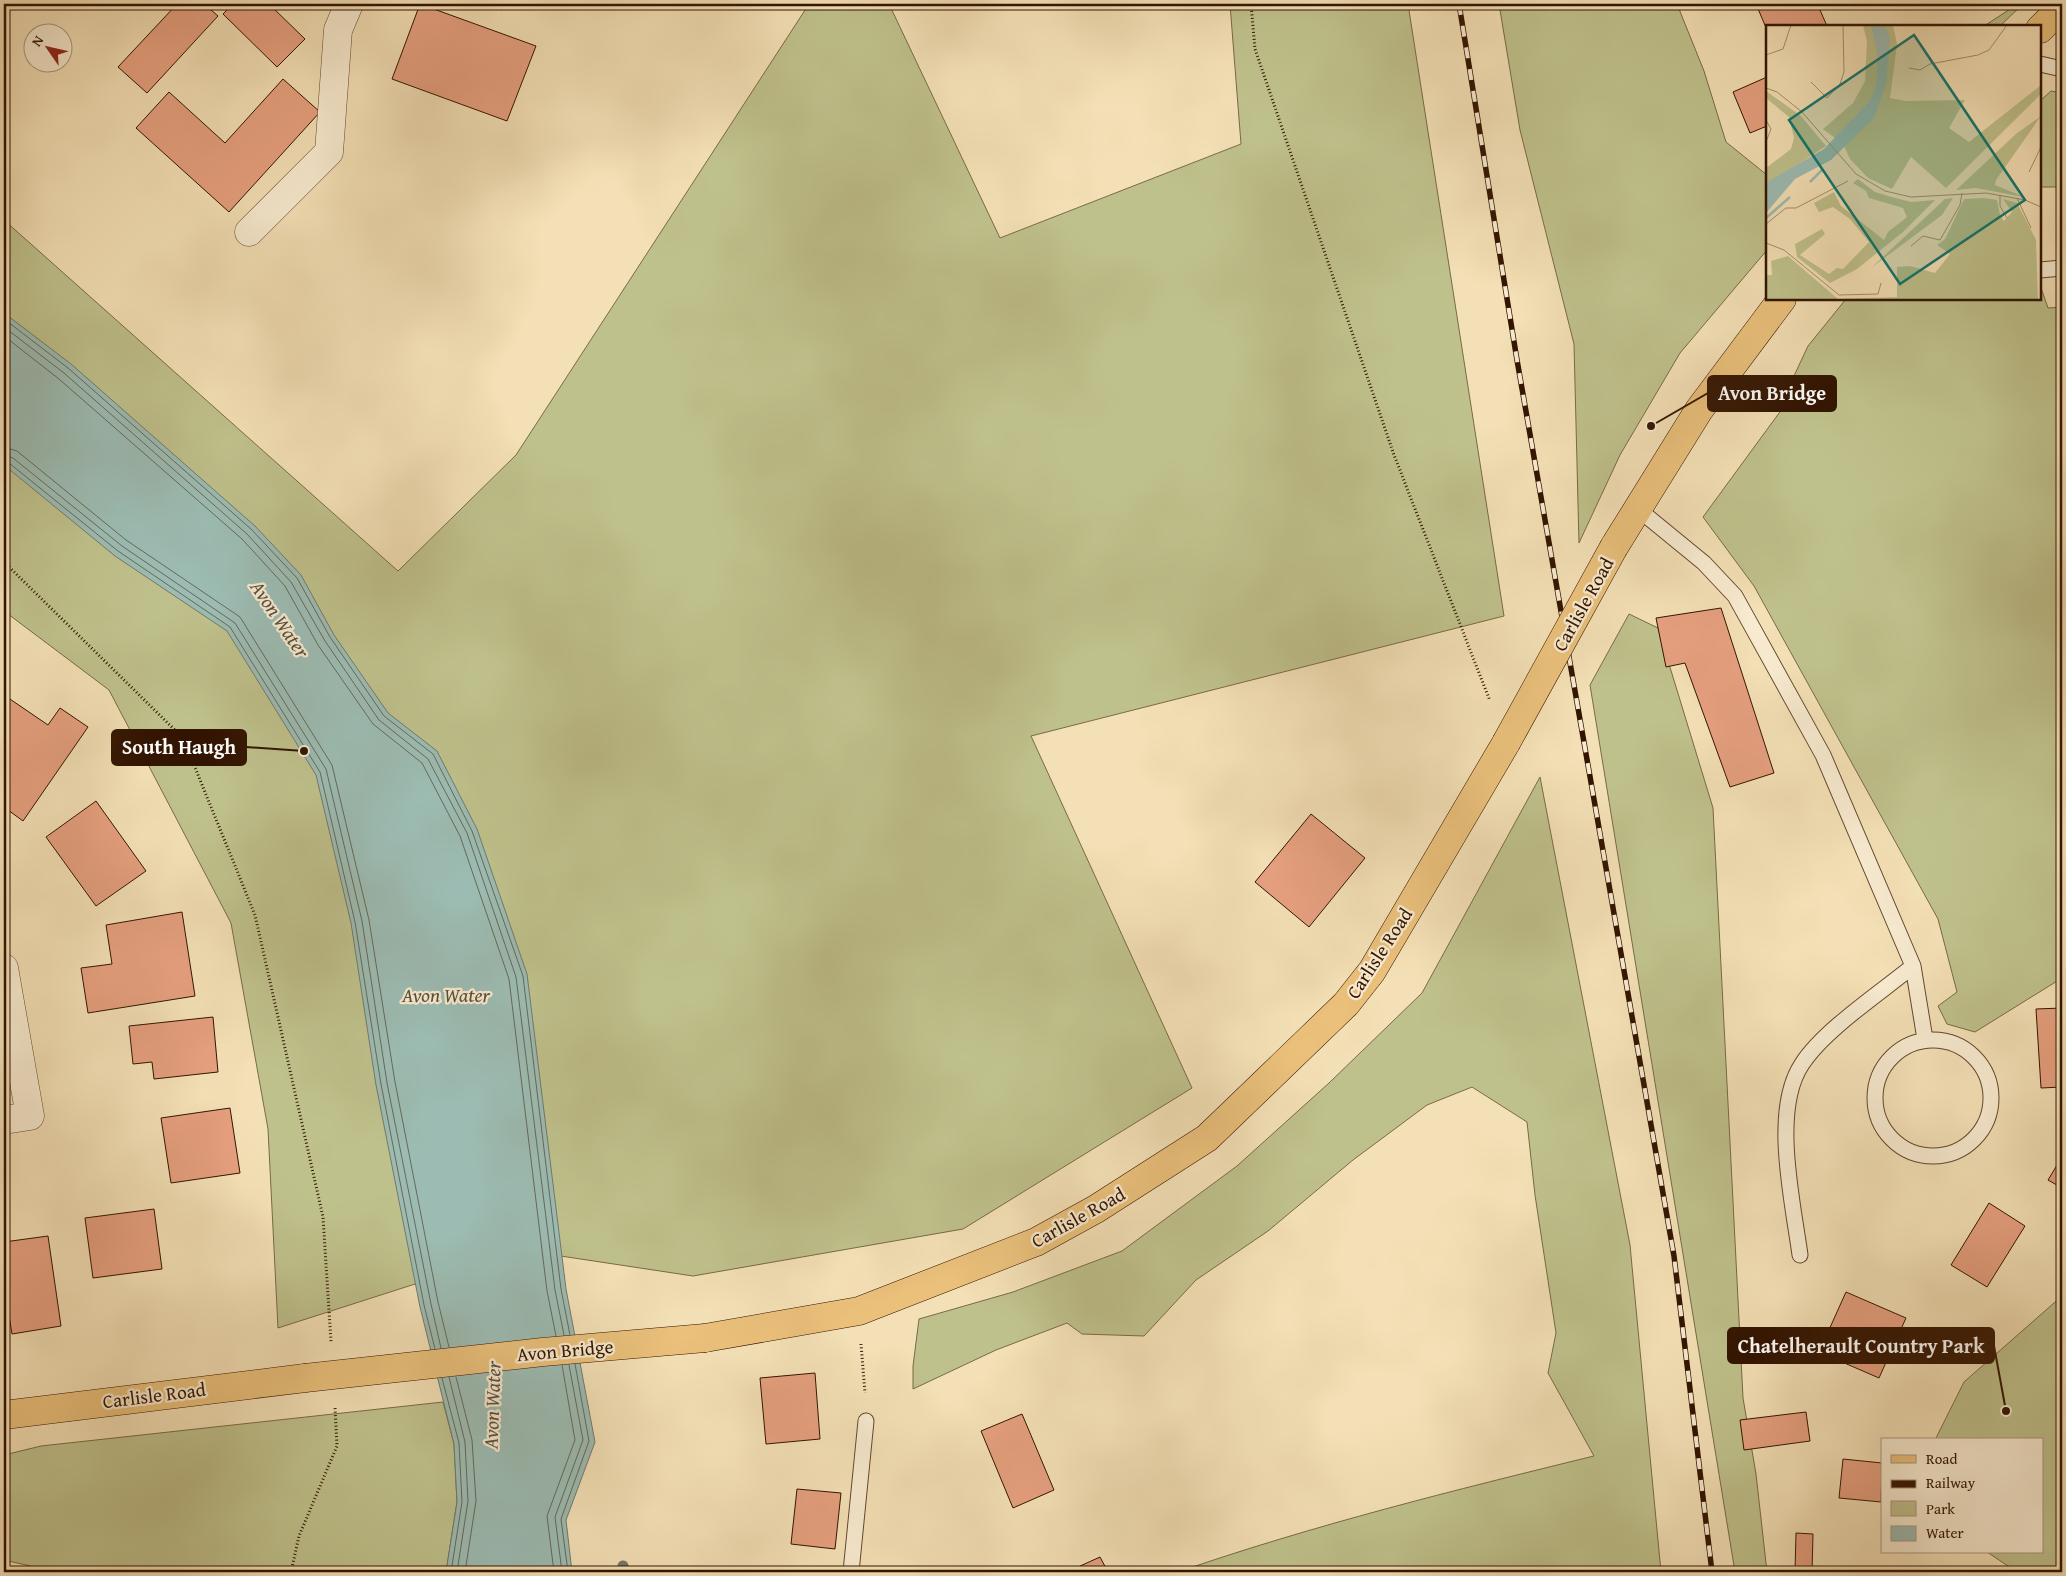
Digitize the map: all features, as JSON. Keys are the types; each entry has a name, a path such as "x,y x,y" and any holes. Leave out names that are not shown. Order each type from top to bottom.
{"main road":[{"path":"2041,28 2062,7"},
{"name":"Carlisle Road","path":"706,1338 859,1311 1036,1242 1096,1210 1207,1138 1346,1004 1372,970 1506,743 1614,547 1700,410 1781,300"},
{"name":"Avon Bridge","path":"305,1378 543,1352 706,1338"},
{"name":"Carlisle Road","path":"4,1415 305,1378"}],"street":[{"path":"249,232 329,152 338,30 349,4"},
{"path":"4,968 30,1116 4,1120"}],"lane":[{"path":"2041,64 2062,69"},
{"path":"2041,270 2062,268"},
{"path":"1638,509 1704,563 1735,596 1823,755 1913,966 1926,1039"},
{"path":"1800,1255 1785,1130 1789,1094 1801,1065 1819,1043 1913,966"},
{"path":"1926,1039 1944,1041 1962,1047 1977,1059 1987,1074 1992,1092 1987,1120 1983,1129 1970,1144 1953,1154 1933,1157 1913,1154 1896,1144 1883,1129 1876,1110 1875,1091 1881,1072 1892,1057 1907,1046 1926,1039"},
{"path":"851,1572 866,1421"}],"path":[{"path":"1251,4 1255,49 1394,455 1506,743"},
{"path":"4,562 183,738 255,915 323,1217 331,1346"},
{"path":"859,1311 866,1421"},
{"path":"291,1572 299,1536 337,1446 334,1406"}],"green space":[{"path":"809,4 889,4 1000,238 1241,144 1230,4 1408,4 1504,616 1031,736 1192,1088 963,1229 693,1276 521,1250 278,1328 268,1129 231,923 109,690 4,611 4,220 398,571 516,455"},
{"path":"1499,4 1677,4 1704,71 1726,142 1766,174 1766,251 1680,353 1620,455 1579,543 1574,344 1520,130"},
{"path":"2018,4 2023,4 2001,25 1986,25"},
{"path":"2051,91 2062,93 2062,187 2041,187 2041,100"},
{"path":"2041,288 2048,308 2062,307 2062,978 1975,1032 1947,1024 1938,1006 1957,992 1938,919 1754,586 1703,517 1793,394 1793,378 1808,346 1845,300 2041,300"},
{"path":"1629,614 1658,628 1713,808 1743,1398 1756,1474 1767,1572 1735,1572 1590,685"},
{"path":"1540,777 1630,1245 1661,1572 1178,1572 1281,1539 1437,1495 1594,1456 1548,1373 1556,1333 1535,1195 1527,1122 1472,1087 1427,1105 1353,1160 1268,1231 1196,1280 1144,1336 1082,1334 1067,1323 996,1350 913,1389 913,1366 919,1319 1013,1292 1122,1251 1237,1166 1329,1083 1422,993"},
{"path":"2062,1296 2062,1572 2017,1572 1990,1554 2044,1554 2044,1438 1936,1438 1964,1382"},
{"path":"443,1402 454,1444 457,1502 446,1572 57,1572 4,1560 4,1455 41,1446"}],"water":[{"name":"Avon Water","path":"4,313 71,364 255,526 301,575 334,635 388,713 437,751 477,829 527,974 566,1289 595,1442 566,1520 572,1572 446,1572 457,1502 454,1444 420,1307 376,1085 351,923 316,775 227,631 115,556 4,465"}],"building":[{"path":"177,4 204,4 218,16 147,93 118,67"},
{"path":"233,4 269,4 305,39 277,67 223,14"},
{"path":"420,4 536,46 507,121 392,79"},
{"path":"489,4 505,4 502,10"},
{"path":"1756,4 1825,4 1826,7 1820,10 1827,25 1766,25 1766,28"},
{"path":"1766,77 1766,126 1750,133 1733,92"},
{"path":"283,79 320,112 229,212 136,128 169,92 225,143"},
{"path":"1721,608 1774,773 1730,787 1685,663 1666,667 1656,618"},
{"path":"4,695 48,725 60,708 88,727 23,821 4,807"},
{"path":"96,801 146,871 96,906 46,837"},
{"path":"1311,814 1365,858 1309,927 1255,882"},
{"path":"182,912 195,996 88,1013 81,968 112,964 106,925"},
{"path":"2062,1008 2062,1087 2041,1088 2036,1009"},
{"path":"213,1017 218,1072 154,1079 152,1062 133,1064 129,1026"},
{"path":"230,1108 240,1173 171,1183 161,1118"},
{"path":"2062,1157 2062,1188 2048,1180"},
{"path":"1989,1203 2025,1226 1987,1287 1951,1265"},
{"path":"154,1209 162,1269 93,1278 85,1218"},
{"path":"48,1236 61,1326 12,1334 4,1285 4,1242"},
{"path":"1846,1292 1906,1318 1879,1378 1819,1352"},
{"path":"815,1373 820,1439 766,1444 760,1378"},
{"path":"1806,1412 1810,1441 1744,1450 1740,1420"},
{"path":"1022,1414 1054,1490 1013,1508 981,1431"},
{"path":"1843,1459 1881,1463 1881,1502 1839,1498"},
{"path":"797,1489 841,1493 835,1549 791,1544"},
{"path":"1796,1533 1813,1534 1812,1572 1795,1572"},
{"path":"1100,1557 1108,1572 1067,1572"}],"waterway":[{"path":"623,1566 624,1572"}],"railway":[{"path":"1459,4 1517,360 1674,1256 1712,1572"}],"place":[{"name":"Avon Bridge","path":"1651,426"},
{"name":"South Haugh","path":"304,751"},
{"name":"Chatelherault Country Park","path":"2006,1411"}]}
